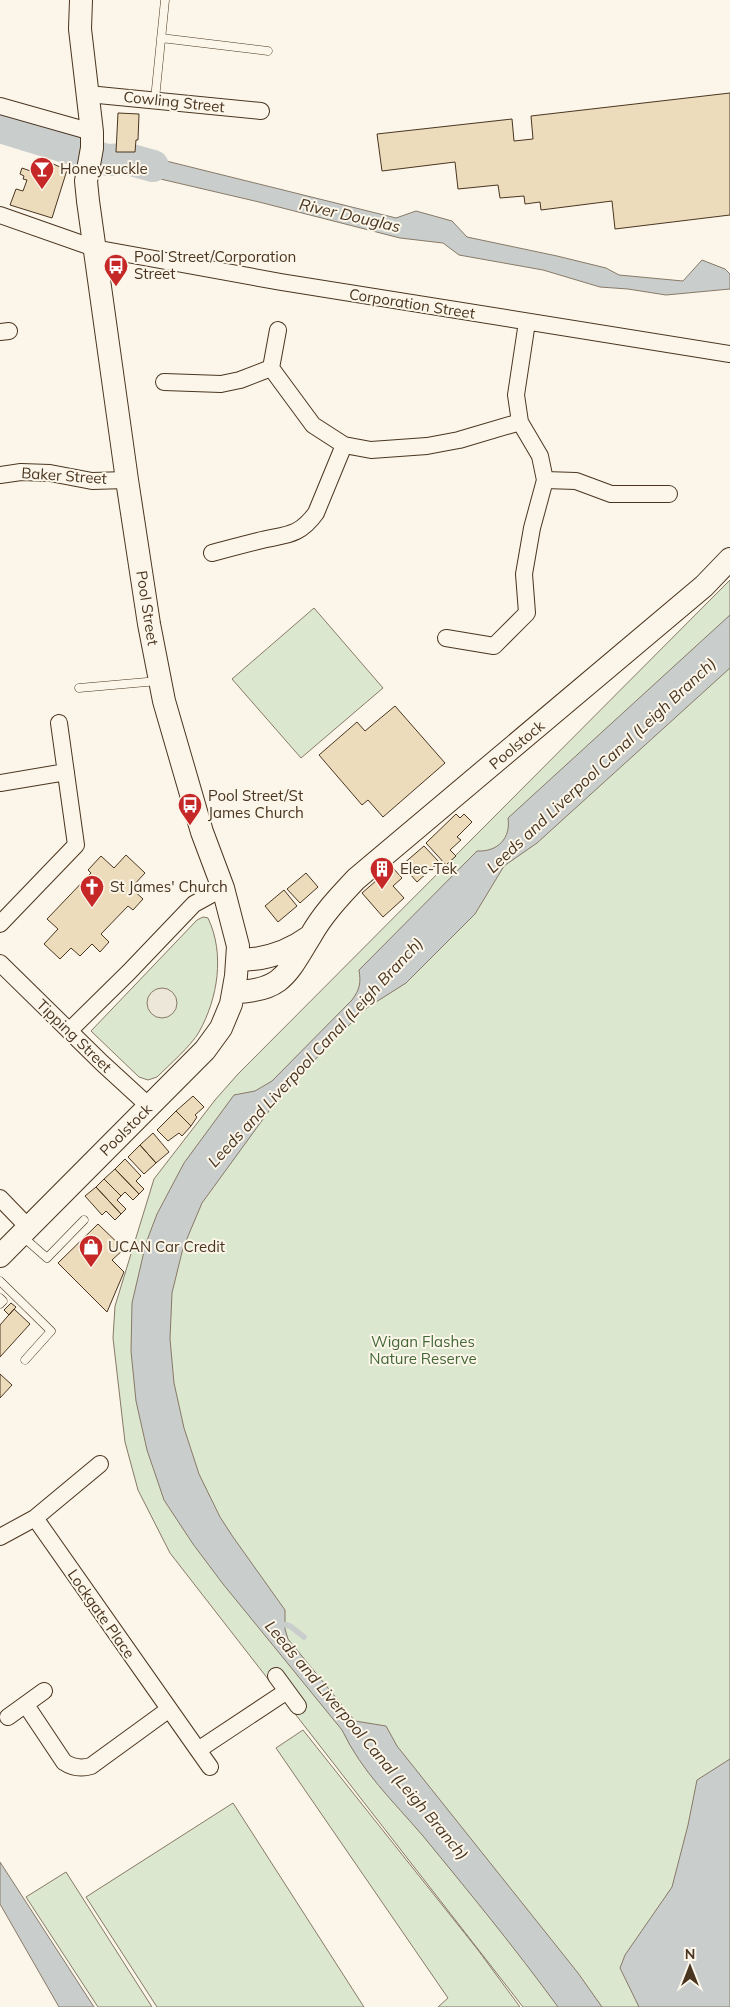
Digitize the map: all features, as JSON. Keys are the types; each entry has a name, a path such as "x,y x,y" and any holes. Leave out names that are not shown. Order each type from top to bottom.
{"main road":[{"name":"Pool Street","path":"81,0 80,30 88,94 91,147 86,181 94,248 149,624 167,710 202,832 223,888 236,931 238,960"},
{"name":"Poolstock","path":"234,992 261,989 285,976 297,960 310,936 332,906 356,879 696,592 730,559"},
{"name":"Poolstock","path":"0,1256 150,1107 214,1039 227,1016 234,992 238,960 260,958 286,952 310,936"}],"street":[{"name":"Cowling Street","path":"88,94 155,99 261,111"},
{"path":"0,106 91,147"},
{"name":"Corporation Street","path":"0,215 94,248 281,282 730,354"},
{"path":"446,638 494,646 527,613 524,574 532,528 545,480 540,456 520,422 516,394 528,322"},
{"path":"278,330 271,368 313,425 344,445 371,450 427,446 459,440 520,422"},
{"path":"164,382 220,384 240,380 271,368"},
{"path":"212,553 261,540 288,536 300,530 316,513 344,445"},
{"name":"Baker Street","path":"0,475 21,472 50,473 92,481 127,480"},
{"path":"545,480 576,481 611,494 669,494"},
{"path":"0,924 76,845 59,723"},
{"path":"0,783 66,772"},
{"path":"69,1031 194,904 223,888"},
{"name":"Tipping Street","path":"0,963 150,1107"},
{"path":"0,1198 25,1231"},
{"path":"0,1536 34,1518 100,1464"},
{"name":"Lockgate Place","path":"34,1518 210,1767"},
{"path":"276,1676 298,1706"},
{"path":"8,1718 44,1691"},
{"path":"198,1750 286,1691"},
{"path":"26,1705 64,1762 70,1766 84,1768 91,1766 168,1710"}],"lane":[{"path":"155,99 165,0"},
{"path":"161,38 268,51"},
{"path":"79,688 160,681"},
{"path":"25,1231 47,1258 84,1220"},
{"path":"0,1281 51,1331 25,1360"},
{"path":"0,1298 3,1301 0,1304"}],"green space":[{"name":"Wigan Flashes Nature Reserve","path":"730,580 730,2007 523,2007 170,1553 138,1490 125,1442 113,1338 115,1306 154,1179 215,1100 238,1074"},
{"path":"314,608 383,688 301,758 232,679"},
{"path":"203,917 208,918 213,932 218,961 215,990 206,1019 191,1043 157,1077 148,1080 139,1077 91,1031 197,920"},
{"path":"303,1730 478,1950 520,2007 438,2007 448,1998 276,1748"},
{"path":"233,1803 364,2007 157,2007 86,1897"},
{"path":"66,1872 152,2007 98,2007 26,1897"}],"shaded area":[{"path":"162,988 172,993 177,1003 172,1013 162,1018 152,1013 147,1003 152,993"}],"water":[{"path":"0,115 63,134 70,138 67,153 0,133"},
{"path":"110,153 138,154 396,218 416,211 452,221 467,237 606,268 619,275 683,281 702,260 725,269 730,274 730,289 666,295 600,287 543,270 459,255 443,243 400,238 259,202 109,167"},
{"name":"Leeds and Liverpool Canal (Leigh Branch)","path":"730,615 730,668 537,843 504,866 475,914 406,983 365,1009 282,1093 202,1203 183,1248 172,1293 170,1339 174,1383 184,1428 199,1474 220,1517 285,1610 285,1629 288,1639 355,1721 386,1726 397,1746 578,1973 602,2007 558,2007 475,1899 369,1773 342,1730 223,1584 193,1544 164,1500 147,1450 136,1401 131,1351 132,1303 146,1243 157,1214 184,1163 234,1095 255,1091 272,1081 352,1000 359,986 359,970 477,851 491,849 502,842 507,832 508,818"},
{"path":"730,1759 730,2007 639,2007 620,1968 625,1955 672,1887 697,1780"},
{"path":"0,1862 94,2007 59,2007 0,1904"}],"building":[{"path":"730,93 730,215 615,229 612,201 541,210 540,202 525,204 524,196 500,198 498,185 458,189 455,162 382,171 377,134 512,119 514,141 533,139 531,116"},
{"path":"118,113 139,114 138,140 136,140 135,152 116,152"},
{"name":"Honeysuckle","path":"44,160 67,170 52,218 10,205 16,189 23,191 27,180 23,179 24,176 20,174 22,168 39,174"},
{"path":"395,706 445,763 383,817 368,800 362,805 319,755 357,722 365,731"},
{"path":"456,814 460,818 464,814 472,822 457,837 461,840 450,850 456,856 446,865 426,843"},
{"path":"424,846 439,862 417,882 402,865"},
{"name":"St James' Church","path":"126,855 145,873 131,888 143,899 133,910 128,906 101,934 109,942 100,952 92,944 80,956 71,948 60,959 44,944 58,929 47,919 91,873 88,870 101,856 114,868"},
{"name":"Elec-Tek","path":"392,867 402,878 393,886 404,898 383,917 362,893"},
{"path":"306,873 318,887 300,903 287,889"},
{"path":"284,890 297,906 278,922 265,906"},
{"path":"193,1096 204,1107 195,1115 197,1117 191,1126 176,1111"},
{"path":"176,1111 191,1126 182,1136 179,1133 168,1141 157,1130"},
{"path":"153,1133 169,1152 156,1163 140,1145"},
{"path":"140,1145 156,1163 144,1174 128,1157"},
{"path":"125,1159 141,1176 136,1181 144,1189 139,1194 115,1169"},
{"path":"115,1169 139,1194 133,1200 125,1192 121,1196 104,1179"},
{"path":"104,1179 121,1196 117,1200 126,1209 121,1214 96,1187"},
{"path":"96,1187 121,1214 115,1220 106,1211 102,1215 85,1196"},
{"name":"UCAN Car Credit","path":"98,1224 124,1249 112,1260 124,1272 107,1312 58,1263"},
{"path":"11,1303 16,1307 9,1315 4,1310"},
{"path":"14,1309 30,1324 0,1357 0,1325"},
{"path":"0,1374 12,1385 0,1398"}],"waterway":[{"name":"River Douglas","path":"0,127 107,160 128,159 153,166"},
{"name":"Leeds and Liverpool Canal (Leigh Branch)","path":"278,1623 290,1626 304,1637"}],"place":[{"name":"Honeysuckle","path":"42,190"},
{"name":"Pool Street/Corporation Street","path":"116,287"},
{"name":"Pool Street/St James Church","path":"190,826"},
{"name":"Elec-Tek","path":"382,890"},
{"name":"St James' Church","path":"92,908"},
{"name":"UCAN Car Credit","path":"91,1268"}]}
